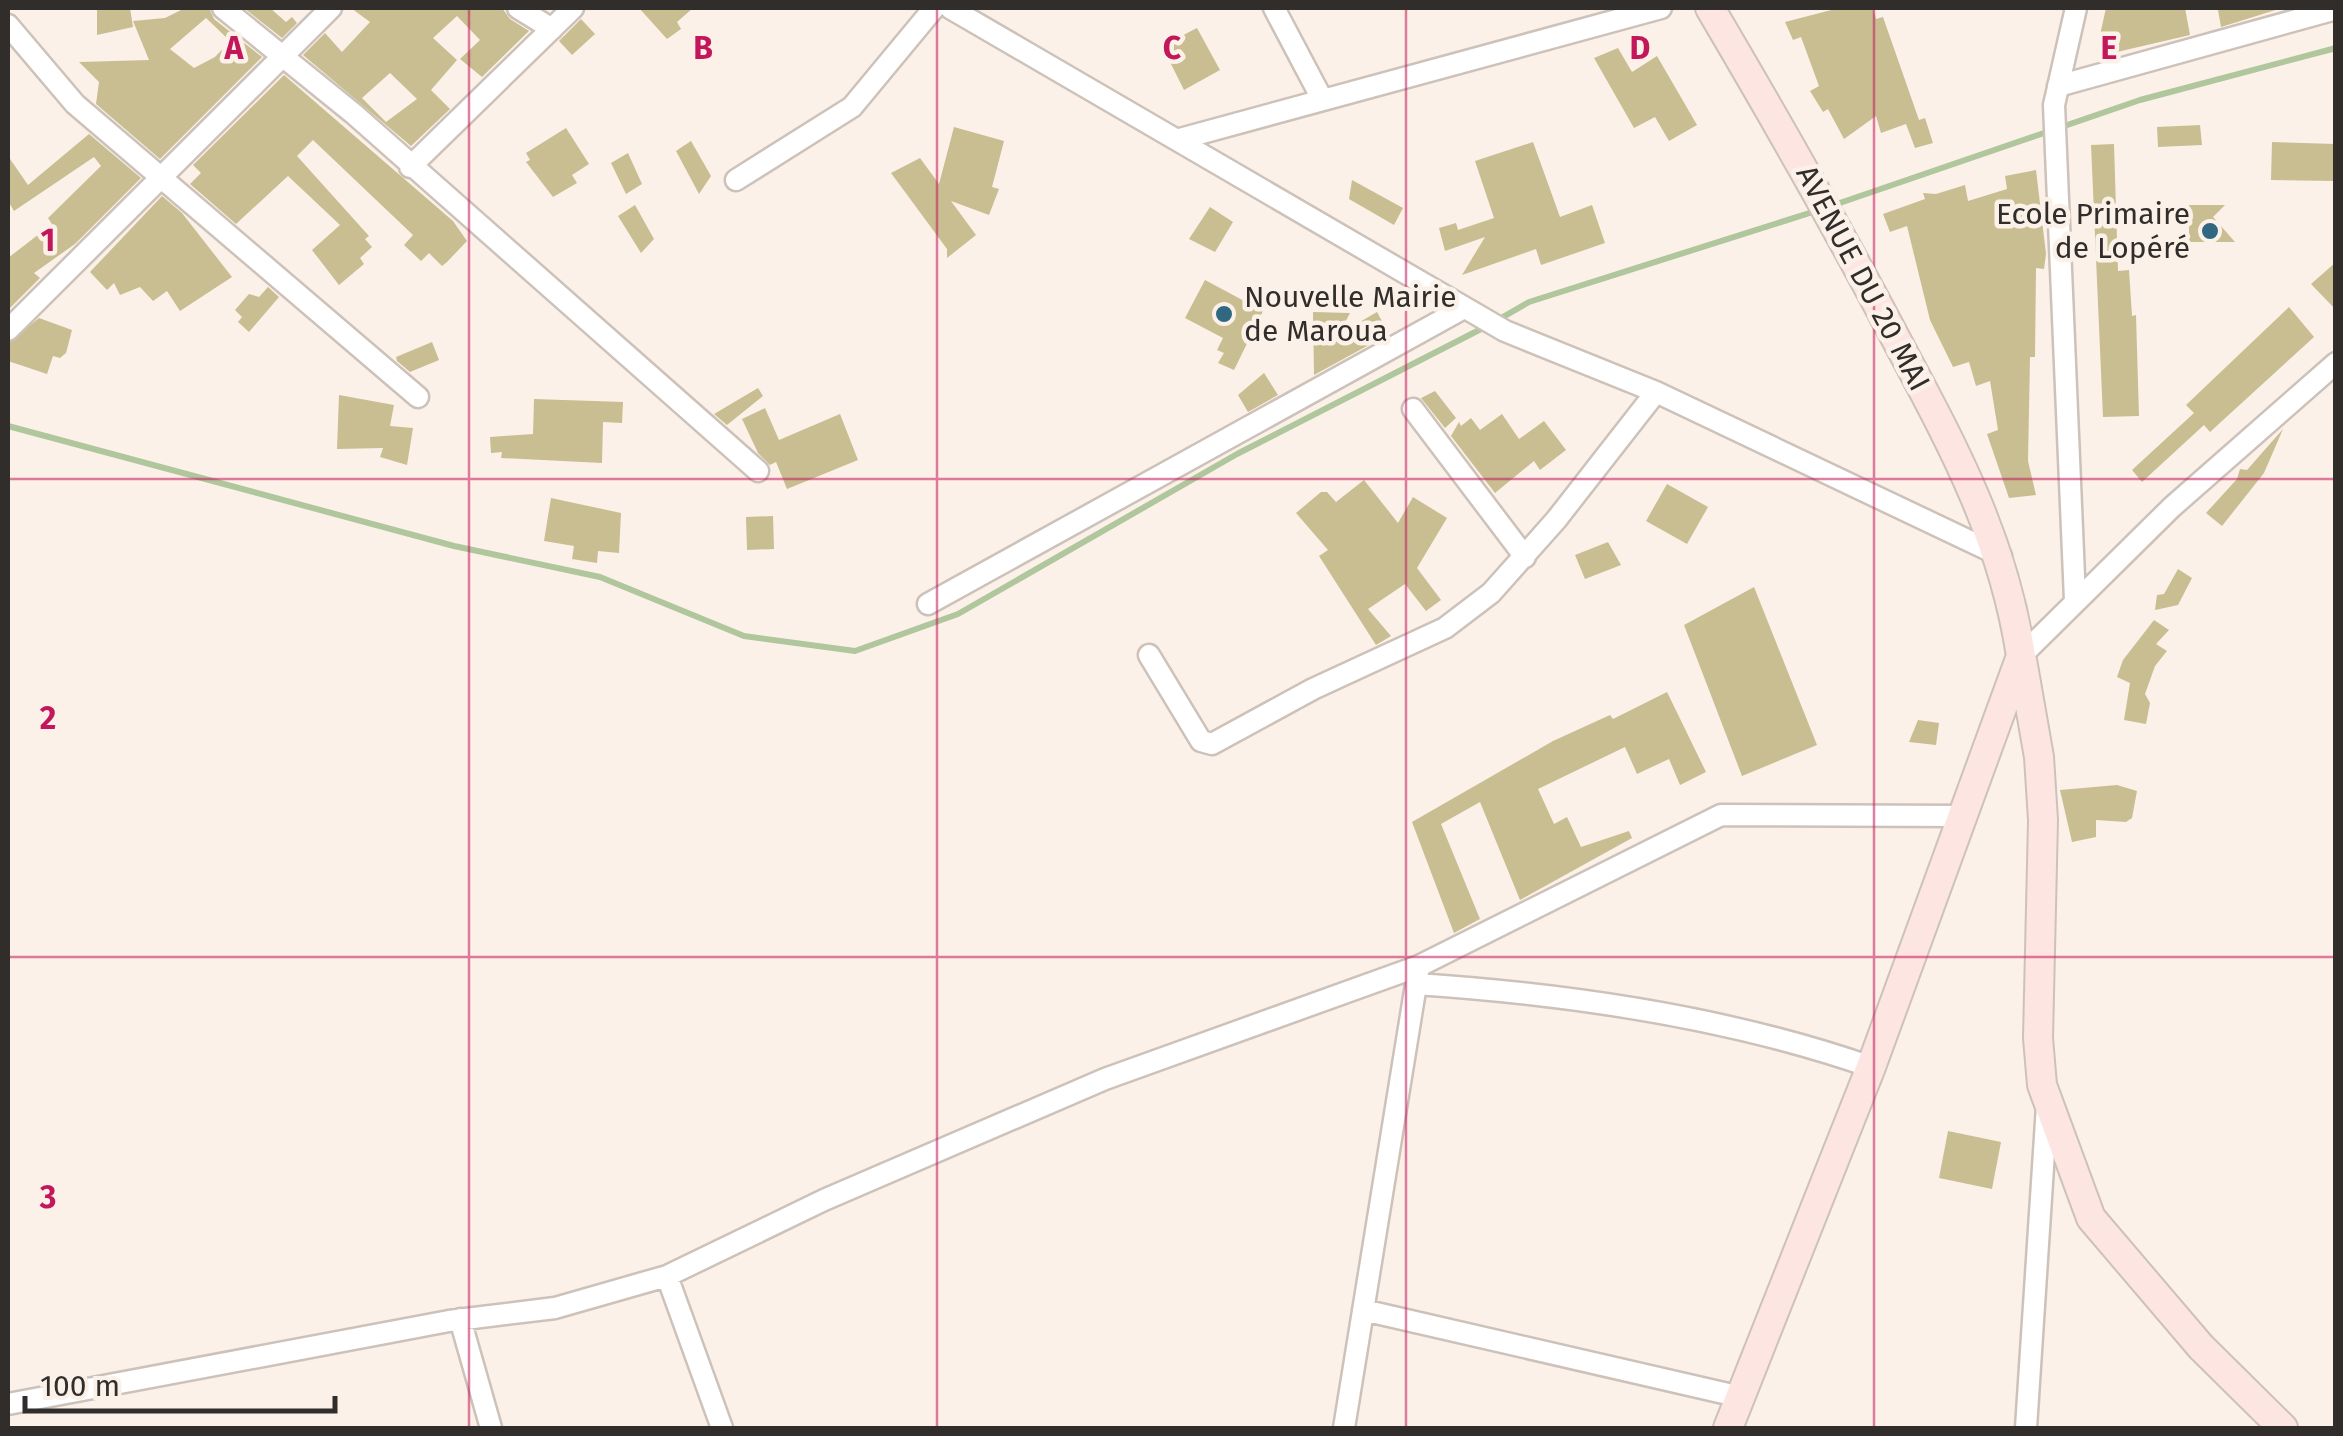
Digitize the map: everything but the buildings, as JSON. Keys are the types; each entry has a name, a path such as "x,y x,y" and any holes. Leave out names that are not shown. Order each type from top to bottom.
{"street":[{"path":"223,8 354,114 758,471"},
{"path":"8,330 331,8"},
{"path":"518,8 552,29"},
{"path":"410,167 573,8"},
{"path":"736,180 852,107 934,8"},
{"path":"950,8 1180,138 1505,331 1656,392 2000,556"},
{"path":"1274,8 1321,97"},
{"path":"1180,138 1661,8"},
{"name":"AVENUE DU 20 MAI","path":"1710,8 1810,175 1971,481 2000,556 2038,758 2043,820 2038,1055 2047,1098 2091,1218 2201,1347 2283,1428"},
{"path":"2075,600 2054,146 2056,96 2076,8"},
{"path":"2056,96 2336,9"},
{"path":"8,26 75,104 418,397"},
{"path":"928,604 1469,311"},
{"path":"1728,1428 1871,1067 2021,656 2075,600 2336,362"},
{"path":"1149,655 1201,742 1225,741 1314,689 1445,628 1491,593 1525,557 1656,392"},
{"path":"1413,409 1525,557"},
{"path":"8,1404 460,1319 554,1308 667,1276 824,1200 1104,1079 1417,975 1720,815 1965,816"},
{"path":"1417,975 1808,1045 1871,1067"},
{"path":"1344,1428 1417,975"},
{"path":"2026,1428 2047,1098"},
{"path":"667,1276 722,1428"},
{"path":"1363,1310 1741,1397"},
{"path":"460,1319 492,1428"}],"waterway":[{"path":"1831,206 2140,100 2336,48"},
{"path":"1496,321 1529,302 1819,210"},
{"path":"8,426 454,546 600,577 744,636 855,651 958,614 1237,454 1485,327"}],"place":[{"name":"Ecole Primaire de Lopéré","path":"2210,231"},
{"name":"Nouvelle Mairie de Maroua","path":"1224,314"}]}
